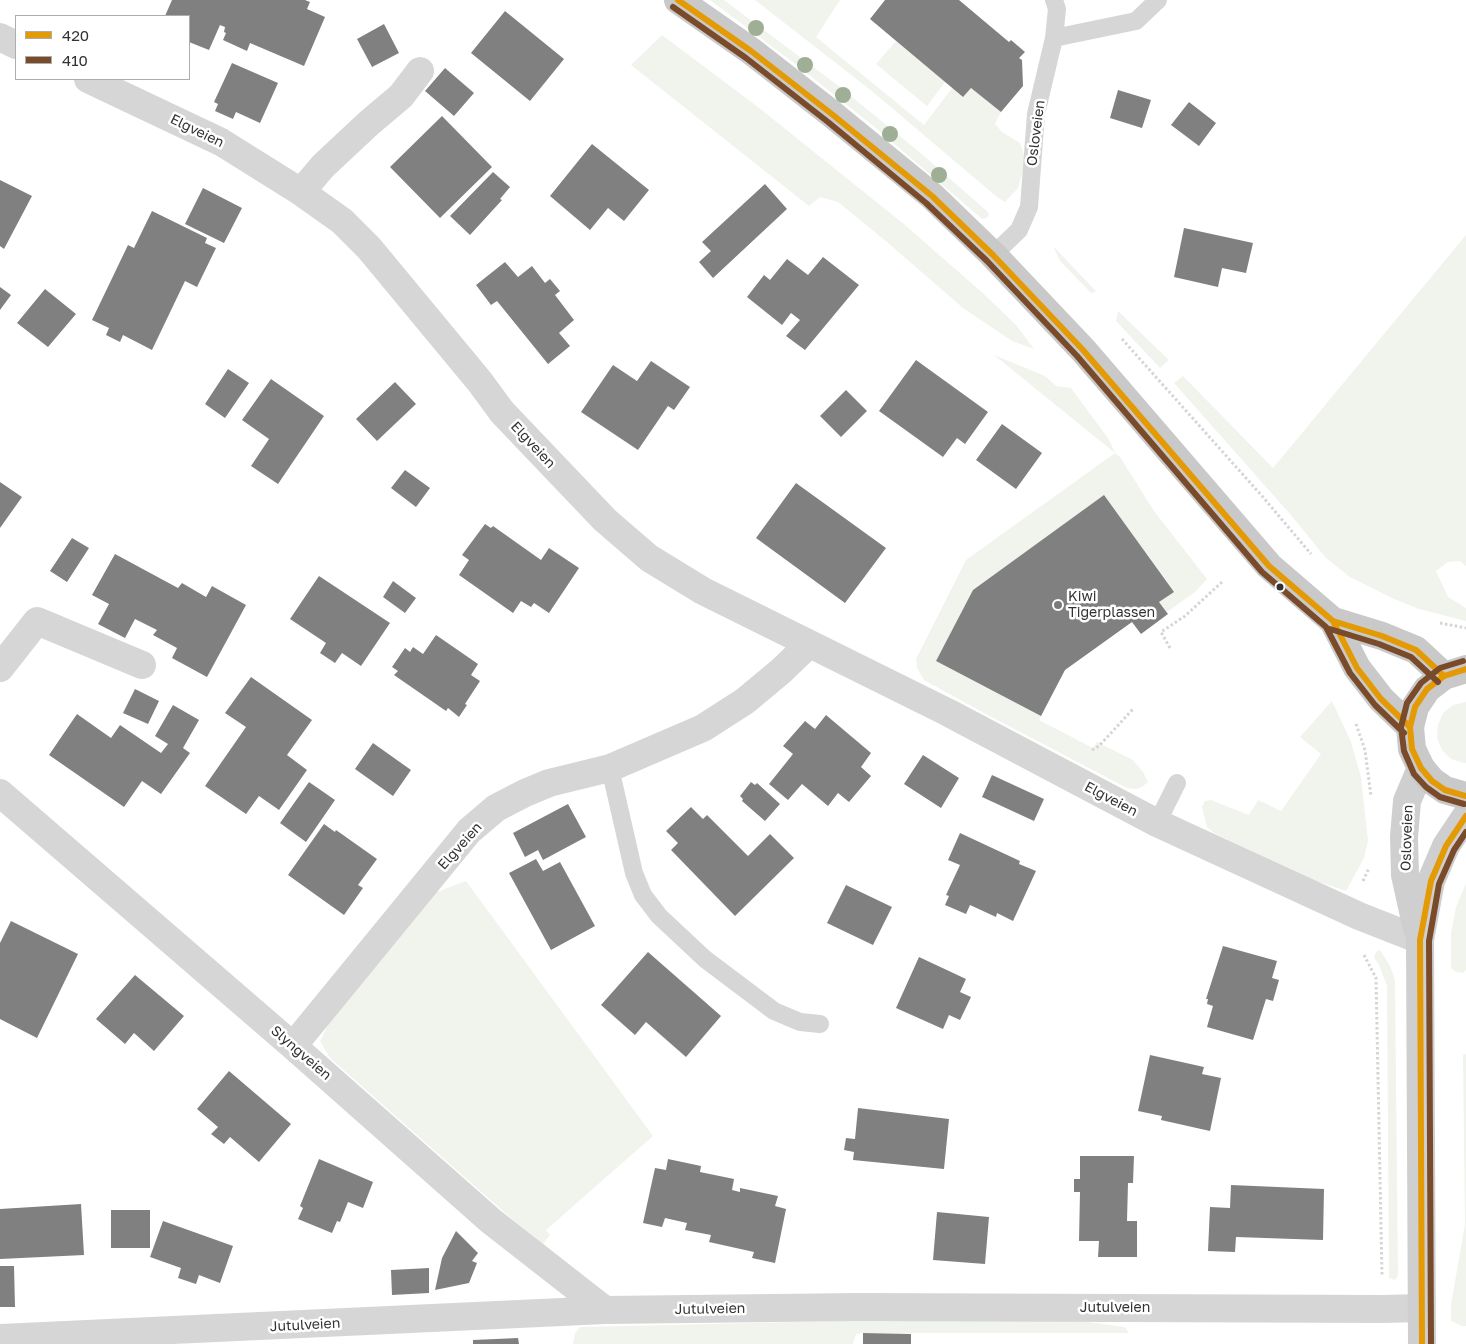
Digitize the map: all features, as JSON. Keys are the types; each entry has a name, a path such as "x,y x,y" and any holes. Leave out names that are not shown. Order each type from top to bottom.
{"main road":[{"path":"678,0 750,51 833,114 932,196 993,256 1083,350 1269,566 1333,621 1357,668 1380,700 1410,727"},
{"path":"1333,621 1382,636 1416,650 1455,673 1427,689 1416,707 1410,727 1412,748 1421,768 1432,781 1446,790 1466,796"}],"street":[{"path":"0,37 15,44"},
{"path":"301,192 323,166 401,96 420,71"},
{"name":"Elgveien","path":"90,80 221,142 301,192 342,221 370,248 480,382 502,412 605,520 649,558 703,591 947,712 1201,845 1359,916 1420,940"},
{"path":"0,668 37,621 142,665"},
{"name":"Elgveien","path":"293,1046 469,832 496,808 549,783 610,768 703,728 745,701 781,671 808,644"},
{"name":"Osloveien","path":"1420,940 1406,875 1404,837 1407,801 1421,768"},
{"name":"Slyngveien","path":"0,793 293,1046 491,1221 605,1310"},
{"name":"Osloveien","path":"1422,1344 1420,940 1431,881 1446,846 1466,816"},
{"name":"Jutulveien","path":"0,1338 605,1310 858,1307 1421,1308"}],"lane":[{"name":"Osloveien","path":"993,256 1019,230 1029,207 1036,114 1054,38 1057,10 1054,0"},
{"path":"1054,38 1136,21 1158,0"},
{"path":"610,768 634,872 643,895 658,916 705,959 774,1011 800,1022 820,1024"},
{"path":"1157,823 1177,783"}],"path":[{"path":"1170,648 1161,632 1185,616 1222,582"},
{"path":"1089,752 1099,746 1133,709"},
{"path":"1355,722 1364,750 1372,798"},
{"path":"1360,888 1370,866"},
{"path":"1361,948 1376,978 1383,1309"}],"shaded area":[{"path":"710,0 724,0 836,84 917,150 988,212 989,216 984,219 981,218 877,129 798,66"},
{"path":"755,0 840,0 816,37 924,125 952,88 963,97 971,88 1001,112 995,124 1002,132 1020,143 1026,161 1018,188 1005,202 997,197 873,92"},
{"path":"662,35 758,107 905,225 986,296 1016,325 1034,349 1012,341 963,308 838,202 820,197 809,206 631,65"},
{"path":"896,41 945,82 927,106 876,64"},
{"path":"1466,235 1466,566 1460,561 1448,562 1436,571 1448,597 1466,608 1466,621 1419,609 1394,599 1350,577 1326,558 1290,514 1174,383 1183,376 1273,468"},
{"path":"1053,246 1096,291 1091,293 1060,261"},
{"path":"1118,311 1169,360 1160,368 1116,321"},
{"path":"994,355 1045,376 1056,386 1071,388 1108,438 1115,453"},
{"path":"1115,453 1120,457 1154,511 1207,579 1195,592 1167,612 1159,602 1173,592 1100,499 973,590 936,661 1041,716 1039,720 1093,748 1097,742 1133,760 1143,772 1148,782 1136,789 1127,788 924,680 917,668 916,659 966,560"},
{"path":"1332,701 1351,742 1361,777 1368,841 1364,858 1346,891 1307,878 1214,833 1207,827 1202,807 1205,801 1211,800 1249,815 1258,800 1281,811 1321,754 1300,737"},
{"path":"1466,702 1466,763 1464,763 1451,759 1442,750 1437,738 1438,725 1443,713 1453,705"},
{"path":"466,881 653,1136 546,1230 550,1235 543,1244 513,1220 330,1058 320,1041 330,1021 434,893"},
{"path":"1466,883 1466,970 1463,973 1456,972 1451,968 1451,933 1456,907"},
{"path":"1380,950 1390,966 1395,980 1398,1276 1395,1280 1389,1278 1387,986 1374,957 1376,952"},
{"path":"1466,1054 1466,1326 1462,1326 1451,1321 1451,1305 1465,1224 1463,1055"},
{"path":"925,1319 1088,1322 1125,1327 1129,1333 863,1333 856,1334 853,1344 573,1344 575,1333 580,1327"}],"building":[{"path":"172,0 305,0 310,2 307,9 325,17 304,66 250,43 247,51 223,40 226,33 224,32 225,27 220,25 209,50 190,42 190,15 165,15"},
{"path":"885,0 959,0 1009,42 1011,40 1025,52 1019,58 1022,60 1023,86 1001,112 971,88 963,97 870,19"},
{"path":"505,11 564,59 530,101 471,53"},
{"path":"384,24 399,53 372,67 357,39"},
{"path":"232,63 278,83 260,123 236,112 233,119 215,111 218,104 214,102"},
{"path":"445,68 474,93 454,116 425,91"},
{"path":"1118,90 1151,100 1142,128 1110,118"},
{"path":"1189,102 1216,123 1199,146 1171,125"},
{"path":"442,116 492,167 440,218 390,167"},
{"path":"592,144 649,190 624,221 608,208 590,230 550,196"},
{"path":"493,172 510,187 500,199 502,200 470,235 450,216"},
{"path":"0,180 32,196 4,249 0,246"},
{"path":"765,184 787,209 713,278 699,262 711,251 702,242"},
{"path":"203,188 242,208 224,243 185,224"},
{"path":"152,211 207,238 205,243 216,248 197,287 185,281 152,350 123,335 120,342 106,335 109,328 92,320 128,245 134,248"},
{"path":"1184,228 1253,243 1246,273 1222,268 1218,287 1174,277"},
{"path":"823,257 859,285 805,350 786,336 800,320 791,313 782,325 747,297 764,275 770,280 787,259 808,275"},
{"path":"505,262 518,277 532,266 545,283 550,279 560,291 555,295 574,320 559,333 570,346 548,364 497,301 491,305 476,285"},
{"path":"0,287 11,295 0,310"},
{"path":"45,289 76,314 48,347 17,323"},
{"path":"916,360 988,412 965,444 957,438 943,457 879,411"},
{"path":"651,361 690,387 674,410 668,406 638,450 581,412 613,365 637,381"},
{"path":"228,369 249,383 225,418 205,404"},
{"path":"271,379 324,416 278,484 251,466 269,439 242,420"},
{"path":"395,382 416,404 377,441 356,419"},
{"path":"846,390 867,411 841,437 820,416"},
{"path":"1002,424 1042,453 1016,489 976,460"},
{"path":"405,470 430,488 416,507 391,488"},
{"path":"0,482 22,497 0,528"},
{"path":"796,483 886,548 845,603 756,538"},
{"path":"1104,495 1174,592 1159,602 1168,614 1141,634 1132,622 1065,670 1041,716 936,661 973,590"},
{"path":"485,524 491,528 493,526 541,560 549,548 579,568 549,613 534,603 531,607 521,601 513,613 459,575 469,560 462,555"},
{"path":"72,538 89,548 67,582 50,571"},
{"path":"115,554 178,588 182,583 206,597 212,586 246,605 207,677 172,658 177,648 153,635 157,630 135,619 125,638 98,624 109,604 92,595"},
{"path":"319,576 390,623 361,666 342,653 335,663 320,653 326,643 290,619"},
{"path":"393,581 416,598 405,613 383,597"},
{"path":"436,635 478,664 471,675 480,681 459,717 448,708 446,711 394,675 398,671 392,667 405,648 410,652 413,647 423,654"},
{"path":"251,677 312,720 287,755 307,770 279,810 259,796 246,814 205,786 246,727 225,713"},
{"path":"135,689 159,701 148,724 123,713"},
{"path":"173,705 199,720 183,748 190,753 161,794 142,781 124,807 49,755 77,714 111,738 120,725 161,753 168,744 155,736"},
{"path":"826,715 871,753 861,767 871,776 849,802 838,793 828,806 802,784 788,800 769,784 793,754 783,746 805,721 815,729"},
{"path":"373,743 411,770 393,796 355,769"},
{"path":"923,755 959,778 941,808 904,784"},
{"path":"992,775 1044,799 1034,821 982,797"},
{"path":"309,782 335,800 306,842 280,823"},
{"path":"751,782 755,785 757,783 780,804 765,821 742,801 743,799 740,796"},
{"path":"568,804 586,837 543,860 538,850 525,857 513,833"},
{"path":"691,807 703,819 707,815 748,856 770,834 794,858 735,916 671,850 678,843 666,831"},
{"path":"324,824 335,832 336,830 377,859 358,885 363,888 344,915 288,875"},
{"path":"960,833 1020,861 1019,864 1036,871 1013,921 997,913 996,917 970,905 966,914 945,905 949,896 946,895 960,865 948,860"},
{"path":"536,859 543,871 560,862 595,926 551,950 509,873"},
{"path":"846,885 892,907 873,945 827,923"},
{"path":"11,921 78,954 37,1038 0,1019 0,943"},
{"path":"1223,946 1277,961 1272,978 1279,980 1273,1001 1266,999 1253,1040 1207,1027 1213,1006 1207,1004 1208,999 1206,999"},
{"path":"648,952 721,1016 686,1057 646,1022 635,1035 601,1005"},
{"path":"919,957 966,979 960,992 971,997 960,1020 949,1015 943,1029 896,1008"},
{"path":"135,975 184,1016 154,1051 134,1033 125,1044 96,1019"},
{"path":"1150,1055 1204,1067 1202,1074 1221,1078 1210,1131 1161,1120 1162,1116 1138,1111"},
{"path":"229,1071 291,1124 259,1162 230,1137 224,1144 211,1134 218,1127 197,1109"},
{"path":"858,1108 949,1119 944,1169 853,1160 854,1152 844,1150 846,1138 855,1139"},
{"path":"1080,1156 1134,1156 1133,1183 1128,1183 1127,1221 1137,1221 1137,1257 1098,1257 1099,1241 1079,1241 1080,1192 1074,1192 1074,1179 1080,1179"},
{"path":"319,1159 373,1182 363,1208 348,1202 340,1222 337,1221 332,1233 298,1219 303,1208 300,1206"},
{"path":"668,1159 701,1166 700,1172 734,1179 732,1190 740,1192 740,1188 778,1196 775,1206 786,1209 775,1263 752,1258 754,1252 709,1242 711,1235 685,1230 687,1223 665,1218 662,1227 643,1223 655,1168 666,1170"},
{"path":"1231,1185 1324,1189 1323,1240 1236,1237 1235,1252 1208,1251 1210,1207 1230,1208"},
{"path":"81,1204 84,1255 0,1259 0,1209"},
{"path":"111,1210 150,1210 150,1248 111,1248"},
{"path":"937,1212 989,1217 985,1264 933,1260"},
{"path":"163,1221 233,1246 220,1283 199,1275 196,1284 178,1278 181,1268 150,1257"},
{"path":"456,1231 478,1253 472,1261 477,1263 469,1283 435,1290 442,1258"},
{"path":"0,1266 14,1266 15,1307 0,1307"},
{"path":"429,1268 429,1293 392,1295 391,1270"},
{"path":"863,1333 911,1334 911,1344 863,1344"},
{"path":"518,1338 519,1344 473,1344 473,1340"}],"transit line":[{"name":"420","path":"678,0 751,51 833,115 932,196 993,255 1083,350 1269,566 1333,621 1357,668 1381,699 1410,727"},
{"name":"410","path":"673,7 746,58 828,122 926,203 987,261 1077,356 1262,572 1326,627 1350,673 1375,705 1404,733"},
{"name":"420","path":"1333,621 1382,636 1416,650 1444,676"},
{"name":"410","path":"1330,629 1379,644 1411,657 1438,682"},
{"name":"410","path":"1463,661 1440,668 1421,683 1407,703 1401,727 1404,751 1414,774 1426,787 1440,797 1464,804"},
{"name":"420","path":"1466,669 1444,676 1427,689 1415,707 1410,727 1412,749 1421,768 1432,781 1445,790 1466,796"},
{"name":"420","path":"1422,1344 1420,940 1431,881 1446,846 1466,816"},
{"name":"410","path":"1431,1344 1429,941 1439,884 1454,850 1466,832"}],"place":[{"name":"Kiwi Tigerplassen","path":"1058,605"}]}
